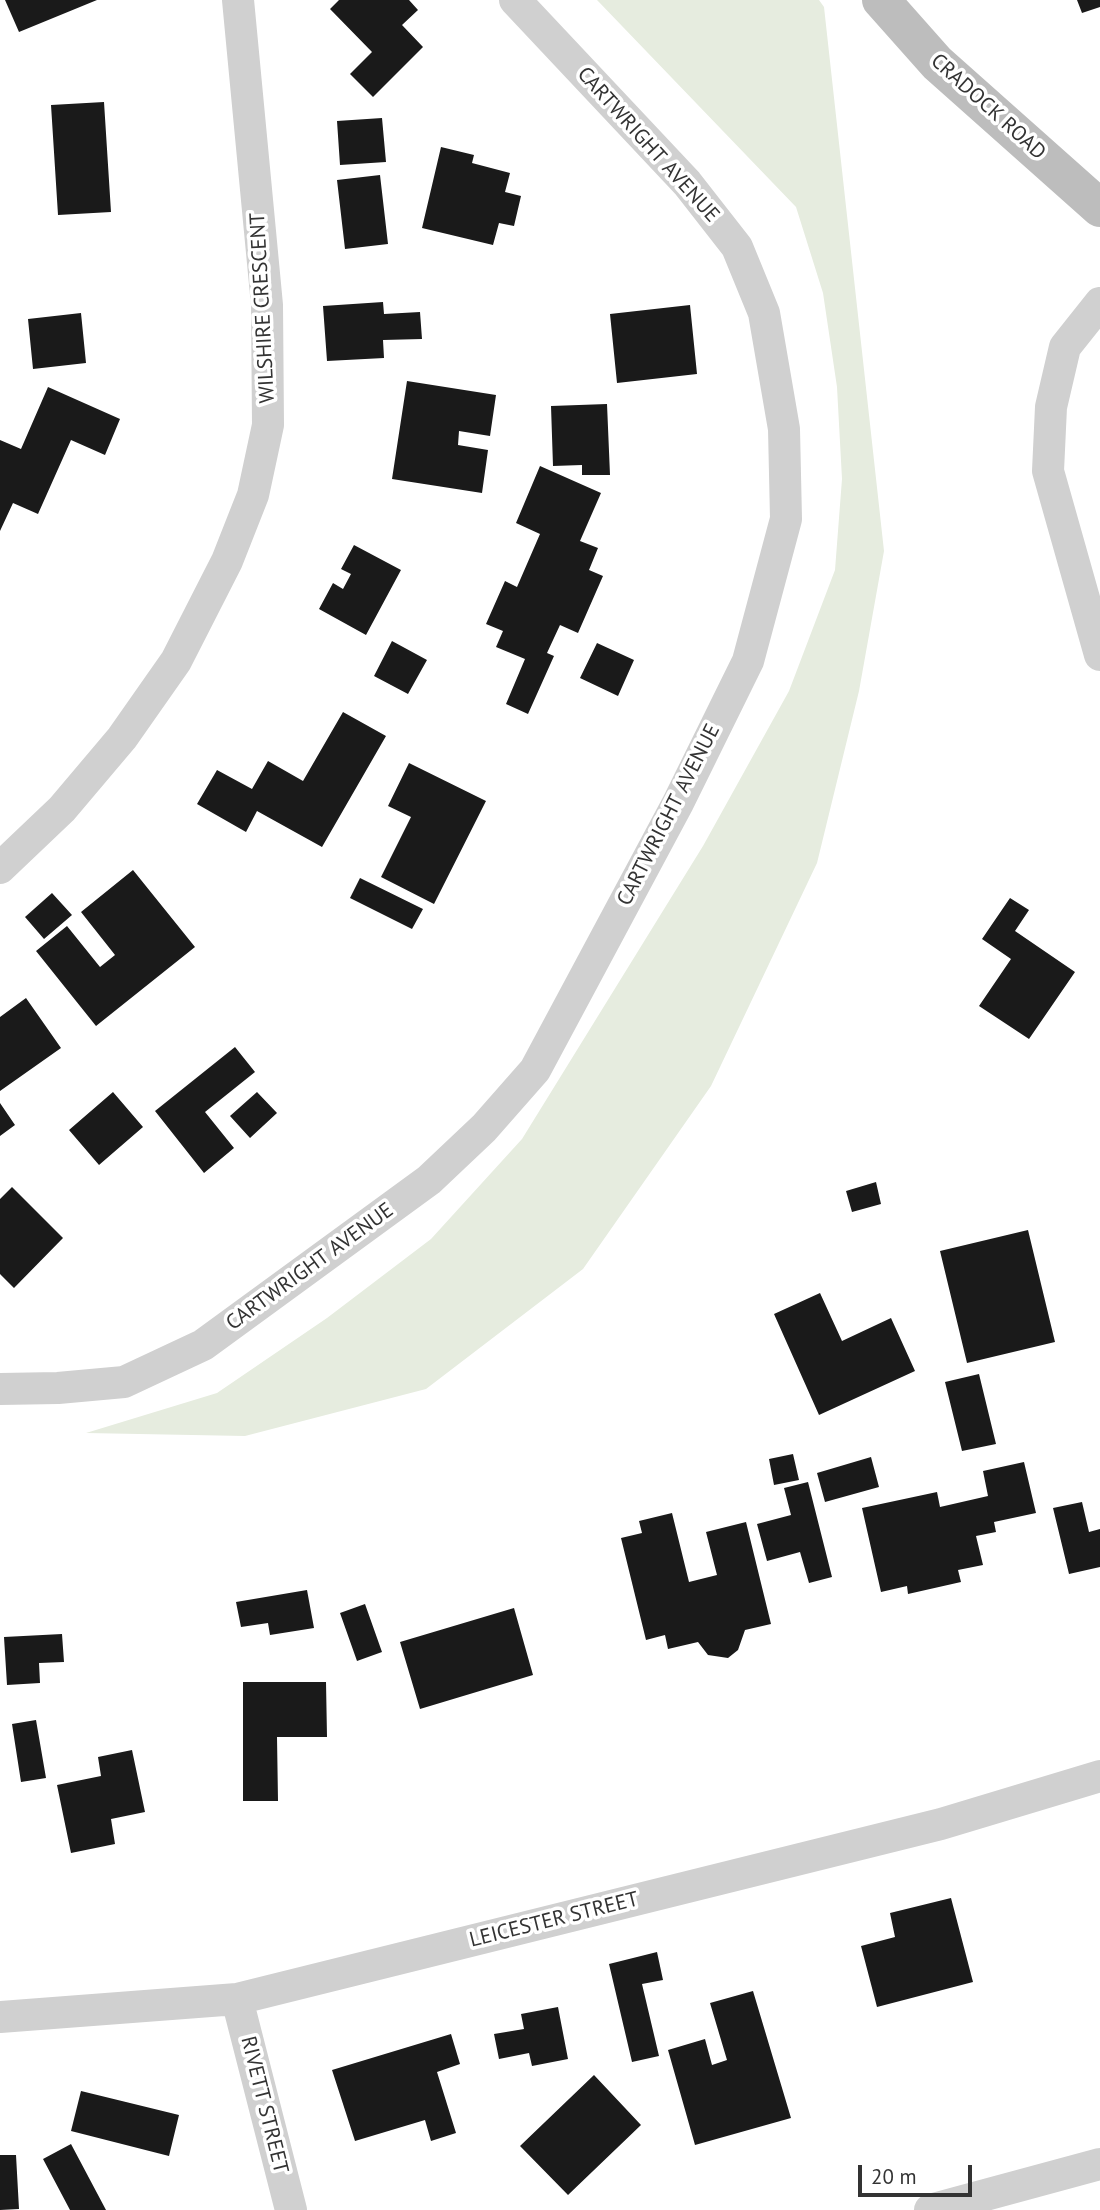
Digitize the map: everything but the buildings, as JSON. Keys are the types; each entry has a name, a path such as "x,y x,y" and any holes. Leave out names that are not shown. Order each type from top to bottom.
{"main road":[{"name":"CRADOCK ROAD","path":"881,0 937,63 1100,208"}],"street":[{"name":"WILSHIRE CRESCENT","path":"0,868 62,809 122,738 176,661 227,561 253,495 268,425 267,305 238,0"},
{"name":"CARTWRIGHT AVENUE","path":"0,1389 58,1388 124,1382 202,1345 429,1180 484,1128 535,1070 678,803 748,661 786,519 784,429 764,313 737,247 687,183 515,0"},
{"path":"1100,303 1065,347 1051,407 1048,471 1100,655"},
{"name":"LEICESTER STREET","path":"0,2017 237,1999 927,1827 1100,1776"},
{"name":"RIVETT STREET","path":"237,1999 291,2210"},
{"path":"930,2210 1100,2164"}],"shaded area":[{"path":"597,0 819,0 824,7 884,551 859,691 817,863 711,1086 583,1269 426,1389 245,1436 86,1433 217,1393 327,1318 431,1239 522,1139 703,846 789,691 835,570 842,479 837,387 823,293 796,207"}]}
